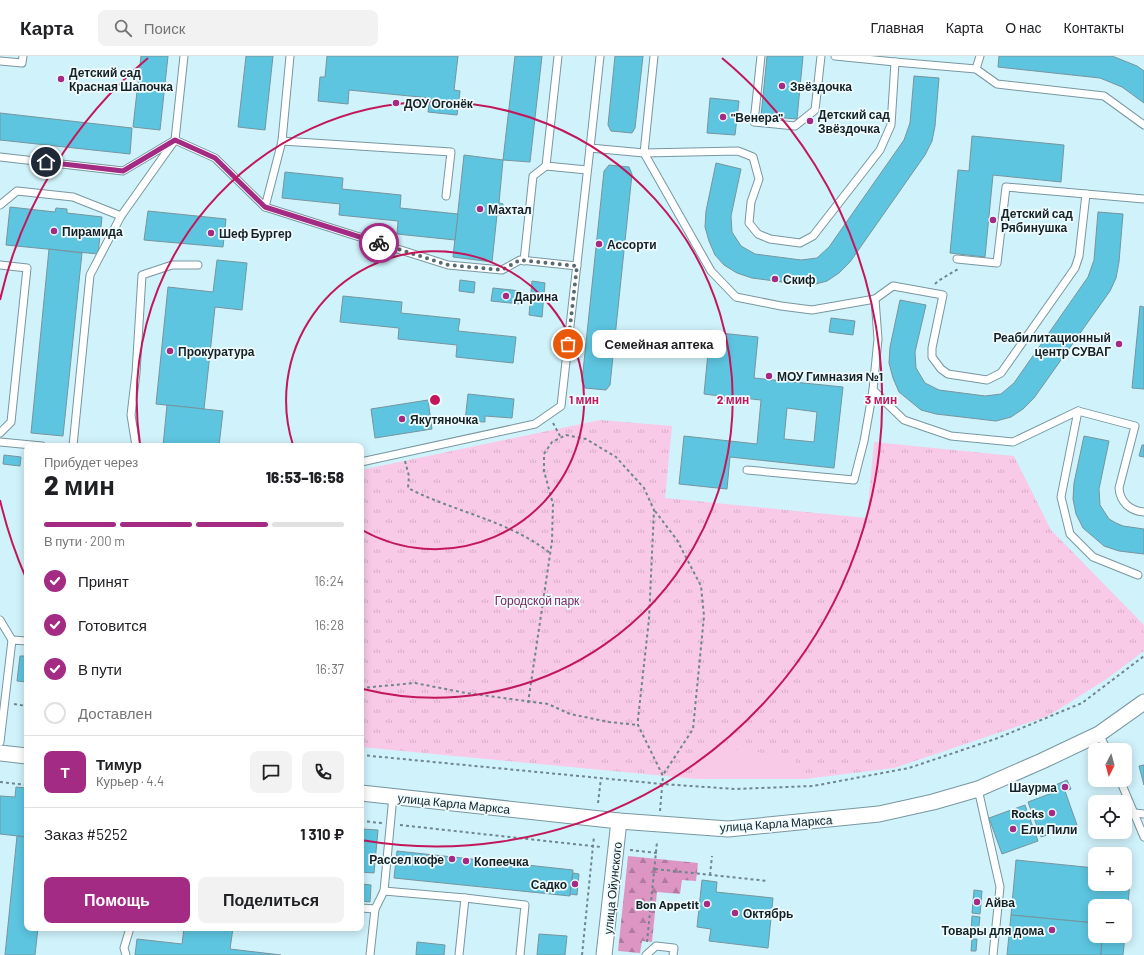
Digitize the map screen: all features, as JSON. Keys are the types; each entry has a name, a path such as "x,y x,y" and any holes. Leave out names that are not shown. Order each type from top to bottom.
{"street":[{"name":"улица Карла Маркса","path":"364,793 619,821 728,829 880,814 933,802 978,788 1042,762 1099,734 1144,702"},
{"path":"0,752 24,756"},
{"name":"улица Ойунского","path":"604,955 619,821"}],"lane":[{"path":"0,61 22,63 22,56"},
{"path":"73,443 90,275 121,216 175,140 184,56"},
{"path":"265,207 282,141 290,56"},
{"path":"546,166 558,56"},
{"path":"364,461 535,424 561,406 600,56"},
{"path":"654,56 644,154 711,271 736,296 781,306 812,310 875,299 892,286 943,295 932,348 932,357 941,369 948,374 987,380 1001,373 1075,268 1079,256 1086,194"},
{"path":"761,56 754,122 795,126 815,110 821,56"},
{"path":"835,56 976,69 997,84 1104,96 1144,125"},
{"path":"976,69 980,56"},
{"path":"590,148 644,154 738,151 753,157 759,179 752,202 749,223 758,234 770,238 800,242 814,236 880,150 891,125 895,62"},
{"path":"0,157 123,171 175,140"},
{"path":"175,140 215,158 265,207 448,265 502,270 520,260 577,266"},
{"path":"282,141 451,152 446,196"},
{"path":"524,261 533,176 546,166 587,170"},
{"path":"957,260 998,264 1006,187 1144,199"},
{"path":"0,205 17,192 25,192 73,197 121,216"},
{"path":"0,265 27,268 11,422 0,433"},
{"path":"136,443 131,415 136,373 142,275 172,265 198,266"},
{"path":"747,470 854,480 864,441 874,390 878,338 875,299"},
{"path":"874,390 904,420 951,436 1013,442 1078,411 1135,426 1119,488 1119,497 1126,506 1138,512 1144,512"},
{"path":"1078,411 1061,497 1070,534 1093,557 1138,575"},
{"path":"0,442 24,444"},
{"path":"0,620 12,640 4,679 0,742"},
{"path":"12,640 24,641"},
{"path":"1099,734 1104,743"},
{"path":"1123,787 1136,813 1144,837"},
{"path":"978,788 1000,887 993,955"},
{"path":"370,955 375,909 384,891 392,796"},
{"path":"1136,813 1144,814"},
{"path":"384,891 525,904 520,955"},
{"path":"459,955 465,898"},
{"path":"364,908 375,909"},
{"path":"126,955 124,948 129,931"},
{"path":"646,955 656,946 674,948 673,955"}],"path":[{"path":"929,292 938,280 973,261"},
{"path":"548,415 560,436"},
{"path":"528,703 550,553 553,504 544,471 544,454 552,442 560,436 566,435 586,439 616,457 644,488 654,510 677,540 701,586 704,616 693,729 663,776 660,811"},
{"path":"403,452 409,476 408,488 436,502 516,532 535,541 550,553"},
{"path":"654,510 648,619 638,725 663,776"},
{"path":"364,755 662,784 735,789 813,786 909,768 998,738 1082,703 1144,656"},
{"path":"364,688 415,683 528,703 548,704 570,714 609,722 638,725"},
{"path":"598,804 600,778"},
{"path":"0,782 24,784"},
{"path":"364,821 601,847"},
{"path":"582,955 594,836"},
{"path":"646,947 657,842"},
{"path":"629,850 657,853"},
{"path":"710,875 712,856"},
{"path":"655,870 768,881"}],"green space":[{"name":"Городской парк","path":"600,420 672,426 665,498 867,518 874,442 1014,456 1051,530 1144,625 1144,651 1105,680 1048,716 894,768 805,779 697,779 364,747 364,469"},
{"path":"699,745 796,757 793,779 697,779"},
{"path":"628,856 698,863 696,881 682,880 680,894 657,892 652,942 642,941 640,953 618,951"}],"building":[{"path":"141,56 168,56 160,130 133,127"},
{"path":"246,56 273,56 265,130 238,127"},
{"path":"327,56 458,56 454,90 460,91 457,115 428,112 430,98 349,90 348,104 318,101 320,77 325,77"},
{"path":"515,56 542,56 530,162 503,160"},
{"path":"615,56 643,56 635,128 632,133 611,131 608,125"},
{"name":"Звёздочка","path":"767,56 803,56 797,119 761,116"},
{"path":"999,56 1112,56 1137,66 1144,71 1144,103 1122,87 1100,78 998,67"},
{"path":"914,76 939,78 935,126 932,141 925,155 850,262 839,273 827,281 812,285 797,284 752,278 737,273 724,265 715,255 705,227 706,211 716,163 741,169 731,216 732,232 741,246 755,254 801,260 817,258 829,247 904,140 910,123"},
{"name":"\"Венера\"","path":"710,98 739,101 735,135 707,133"},
{"path":"0,113 132,128 130,154 0,140"},
{"path":"972,136 1064,145 1061,182 993,175 985,257 950,253 958,170 969,171"},
{"name":"Махтал","path":"464,155 503,160 499,203 503,204 502,215 497,215 492,262 453,257"},
{"path":"609,165 629,167 632,174 610,385 606,390 585,388 582,381 604,171"},
{"path":"285,172 343,178 342,189 401,195 400,208 458,214 455,240 397,234 398,221 339,215 340,204 282,198"},
{"name":"Пирамида","path":"10,207 55,212 56,208 67,209 67,213 102,217 98,254 6,245"},
{"path":"148,211 226,219 223,247 144,240"},
{"path":"1098,212 1123,214 1119,262 1116,278 1110,291 1034,398 1023,409 1011,417 996,421 936,414 921,410 899,392 889,363 890,347 900,300 926,305 915,352 916,368 925,383 939,390 985,396 1001,394 1014,383 1088,277 1094,260"},
{"path":"49,249 82,253 63,436 31,433"},
{"path":"217,260 247,263 242,310 215,307 204,409 156,404 168,287 213,292"},
{"path":"460,280 475,282 474,293 459,291"},
{"path":"532,281 545,283 542,317 529,315"},
{"name":"Дарина","path":"493,288 521,291 520,304 491,301"},
{"path":"343,296 402,302 401,313 460,319 458,331 516,337 513,363 456,357 457,345 398,339 399,328 340,322"},
{"path":"1140,306 1144,307 1144,389 1132,388"},
{"path":"831,318 855,321 853,335 829,332"},
{"path":"710,332 758,337 754,378 843,387 834,468 730,457 727,489 679,484 684,436 757,444 761,400 733,397 733,402 719,400 720,396 704,394","holes":["787,408 817,412 814,442 784,439"]},
{"path":"468,394 514,399 512,418 485,416 485,422 465,421"},
{"name":"Якутяночка","path":"428,400 432,429 375,438 371,409"},
{"path":"167,405 223,411 219,443 163,443"},
{"path":"1084,436 1109,441 1099,489 1100,505 1109,519 1116,523 1123,526 1144,529 1144,554 1119,551 1104,546 1083,528 1076,514 1073,499 1074,483"},
{"path":"1142,445 1144,445 1144,457 1139,456"},
{"path":"4,455 21,457 20,466 3,464"},
{"path":"20,656 24,656 24,682 17,681"},
{"path":"1144,765 1144,785 1139,766"},
{"name":"Rocks","path":"1067,780 1071,789 1065,791 1077,825 1041,837 1028,802 1055,792 1053,786"},
{"path":"16,787 24,788 24,837 0,834 0,796 15,797"},
{"name":"Ели Пили","path":"1025,805 1038,841 1002,854 989,818"},
{"path":"364,829 378,830 374,873 364,872"},
{"path":"17,836 24,837 24,931 38,931 35,955 5,955"},
{"path":"397,851 573,870 570,896 394,878"},
{"path":"1016,860 1088,867 1088,891 1129,891 1128,899 1088,899 1088,922 1011,915"},
{"name":"Садко","path":"573,873 579,874 577,895 570,894"},
{"name":"Октябрь","path":"702,880 717,882 716,892 773,898 768,948 709,941 711,929 697,927"},
{"path":"364,884 371,885 370,902 364,901"},
{"name":"Айва","path":"974,890 982,891 980,914 972,913"},
{"name":"Товары для дома","path":"1011,915 1088,922 1088,943 1102,943 1101,955 1007,955"},
{"path":"972,916 980,917 978,934 971,934"},
{"path":"184,931 233,931 230,949 281,955 135,955 137,939 182,944"},
{"path":"539,934 567,936 565,955 537,955"},
{"path":"972,939 977,939 976,951 971,951"},
{"path":"417,942 445,945 444,955 416,955"},
{"path":"1102,943 1124,943 1123,955 1101,955"}],"way so far":[{"path":"379,243 448,265 502,270 520,260 577,266 568,344"}],"place":[{"name":"Детский сад Красная Шапочка","path":"61,79"},
{"name":"Звёздочка","path":"782,86"},
{"name":"ДОУ Огонёк","path":"396,103"},
{"name":"\"Венера\"","path":"723,117"},
{"name":"Детский сад Звёздочка","path":"810,121"},
{"name":"Махтал","path":"480,209"},
{"name":"Детский сад Рябинушка","path":"993,220"},
{"name":"Пирамида","path":"54,231"},
{"name":"Шеф Бургер","path":"211,233"},
{"name":"Ассорти","path":"599,244"},
{"name":"Скиф","path":"775,279"},
{"name":"Дарина","path":"506,296"},
{"name":"Семейная аптека","path":"568,344"},
{"name":"Реабилитационный центр СУВАГ","path":"1119,344"},
{"name":"Прокуратура","path":"170,351"},
{"name":"МОУ Гимназия №1","path":"769,376"},
{"name":"Якутяночка","path":"402,419"},
{"name":"Шаурма","path":"1065,787"},
{"name":"Rocks","path":"1052,813"},
{"name":"Ели Пили","path":"1013,829"},
{"name":"Рассел кофе","path":"452,859"},
{"name":"Копеечка","path":"466,861"},
{"name":"Садко","path":"575,884"},
{"name":"Айва","path":"977,902"},
{"name":"Bon Appetit","path":"707,904"},
{"name":"Октябрь","path":"735,913"},
{"name":"Товары для дома","path":"1052,930"}],"route":[{"path":"46,162 123,171 175,140 215,158 265,207 379,243"}]}
